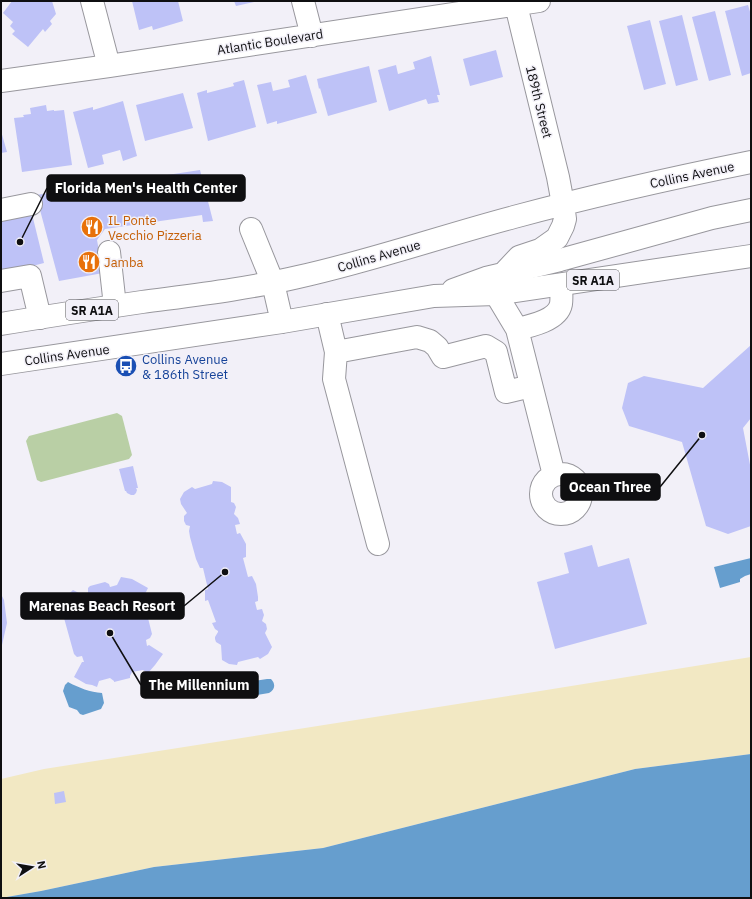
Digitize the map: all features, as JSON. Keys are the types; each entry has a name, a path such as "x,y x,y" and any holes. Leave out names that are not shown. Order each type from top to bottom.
{"main road":[{"path":"92,1 109,66"},
{"path":"303,1 312,36"},
{"name":"Atlantic Boulevard","path":"1,81 312,36 515,3 539,1"},
{"name":"189th Street","path":"499,284 520,256 540,250 557,238 565,219 555,166 515,3"},
{"name":"Collins Avenue","path":"1,324 273,283 383,255 470,229 563,204 751,162"},
{"path":"1,210 31,204"},
{"path":"554,475 517,329 499,284 573,257 712,218 751,210"},
{"path":"251,229 273,283 282,322"},
{"path":"109,252 115,306"},
{"name":"SR A1A","path":"499,284 561,284 751,256"},
{"path":"1,281 30,276 40,318"},
{"name":"Collins Avenue","path":"1,364 282,322 434,296 486,278 499,284"},
{"path":"517,329 534,326 556,314 561,304 561,284"},
{"path":"327,314 336,352 334,380 378,544"},
{"path":"336,352 417,337 430,341 437,347 443,357 486,346 496,352 506,392 532,386"}],"green space":[{"path":"117,413 122,416 132,455 129,459 41,482 37,480 26,441 29,436"}],"sand":[{"path":"751,657 751,754 635,769 323,848 154,867 1,898 1,779 44,769"}],"water":[{"path":"751,558 751,574 740,579 740,582 720,588 714,567"},
{"path":"271,679 274,685 274,689 269,693 244,697 240,697 238,695 236,688 241,683"},
{"path":"68,682 93,692 102,693 104,703 101,709 83,715 77,710 69,707 63,691"},
{"path":"751,754 751,898 1,898 154,867 323,848 635,769"}],"building":[{"path":"12,1 52,1 56,14 50,21 52,24 45,32 43,29 28,47 12,34 15,31 10,26 13,22 3,13"},
{"path":"132,1 178,1 183,21 153,30 152,26 139,30"},
{"path":"234,1 253,1 254,2 236,6"},
{"path":"748,5 751,15 751,73 742,76 725,11"},
{"path":"715,11 731,75 709,81 692,17"},
{"path":"682,15 698,80 676,86 659,21"},
{"path":"650,20 666,84 644,90 627,26"},
{"path":"496,50 503,77 470,86 463,59"},
{"path":"431,56 440,95 437,95 439,102 428,104 426,99 389,111 378,70 396,65 398,74 415,69 413,62"},
{"path":"369,66 377,102 328,116 317,79"},
{"path":"306,75 317,113 277,124 277,121 267,124 257,85 271,82 273,91 290,87 288,80"},
{"path":"244,80 256,127 208,141 197,93 207,90 207,93 234,86 233,83"},
{"path":"183,93 193,128 145,141 136,105"},
{"path":"123,101 137,156 123,161 120,150 102,155 104,164 88,168 73,112 93,107 93,110"},
{"path":"46,105 47,111 64,110 72,165 22,172 14,118 24,117 23,115 31,114 30,108"},
{"path":"1,131 7,152 1,153"},
{"path":"200,170 213,221 203,222 202,215 105,229 97,240 103,273 59,281 36,195"},
{"path":"32,214 44,263 1,274 1,222"},
{"path":"751,345 751,418 743,428 751,470 751,526 728,534 706,526 682,442 629,426 622,408 628,383 644,376 703,388"},
{"path":"133,466 138,488 136,488 137,490 134,495 131,495 125,491 119,469"},
{"path":"213,481 222,482 231,487 231,502 234,503 236,507 234,514 238,518 240,524 235,525 237,534 240,533 246,544 246,557 243,558 248,577 252,576 256,584 258,601 255,602 257,610 262,609 264,615 262,621 266,624 267,629 265,633 272,647 268,654 260,659 258,657 238,662 237,665 229,664 222,660 221,645 216,642 215,639 218,631 212,623 216,622 208,600 205,601 205,590 208,589 203,568 200,568 196,559 190,537 190,526 186,525 184,521 184,516 187,513 181,504 180,499 184,492 192,487 195,489 212,484"},
{"path":"592,545 598,567 629,558 647,624 555,649 537,582 569,573 564,553"},
{"path":"121,577 132,579 148,588 143,598 152,634 150,638 146,640 147,646 149,645 163,654 148,673 143,670 132,672 130,678 114,682 110,678 99,681 97,687 86,684 74,677 82,662 84,662 82,656 77,657 74,654 64,618 55,613 61,601 73,590 81,594 88,593 88,588 90,586 105,582 109,584 110,587 117,585"},
{"path":"1,594 4,600 7,623 1,648"},
{"path":"64,791 66,802 55,804 54,793"}],"place":[{"name":"IL Ponte Vecchio Pizzeria","path":"92,227"},
{"name":"Florida Men's Health Center","path":"20,242"},
{"name":"Jamba","path":"89,262"},
{"name":"Collins Avenue & 186th Street","path":"126,366"},
{"name":"Ocean Three","path":"702,435"},
{"name":"Marenas Beach Resort","path":"225,572"},
{"name":"The Millennium","path":"110,633"}]}
